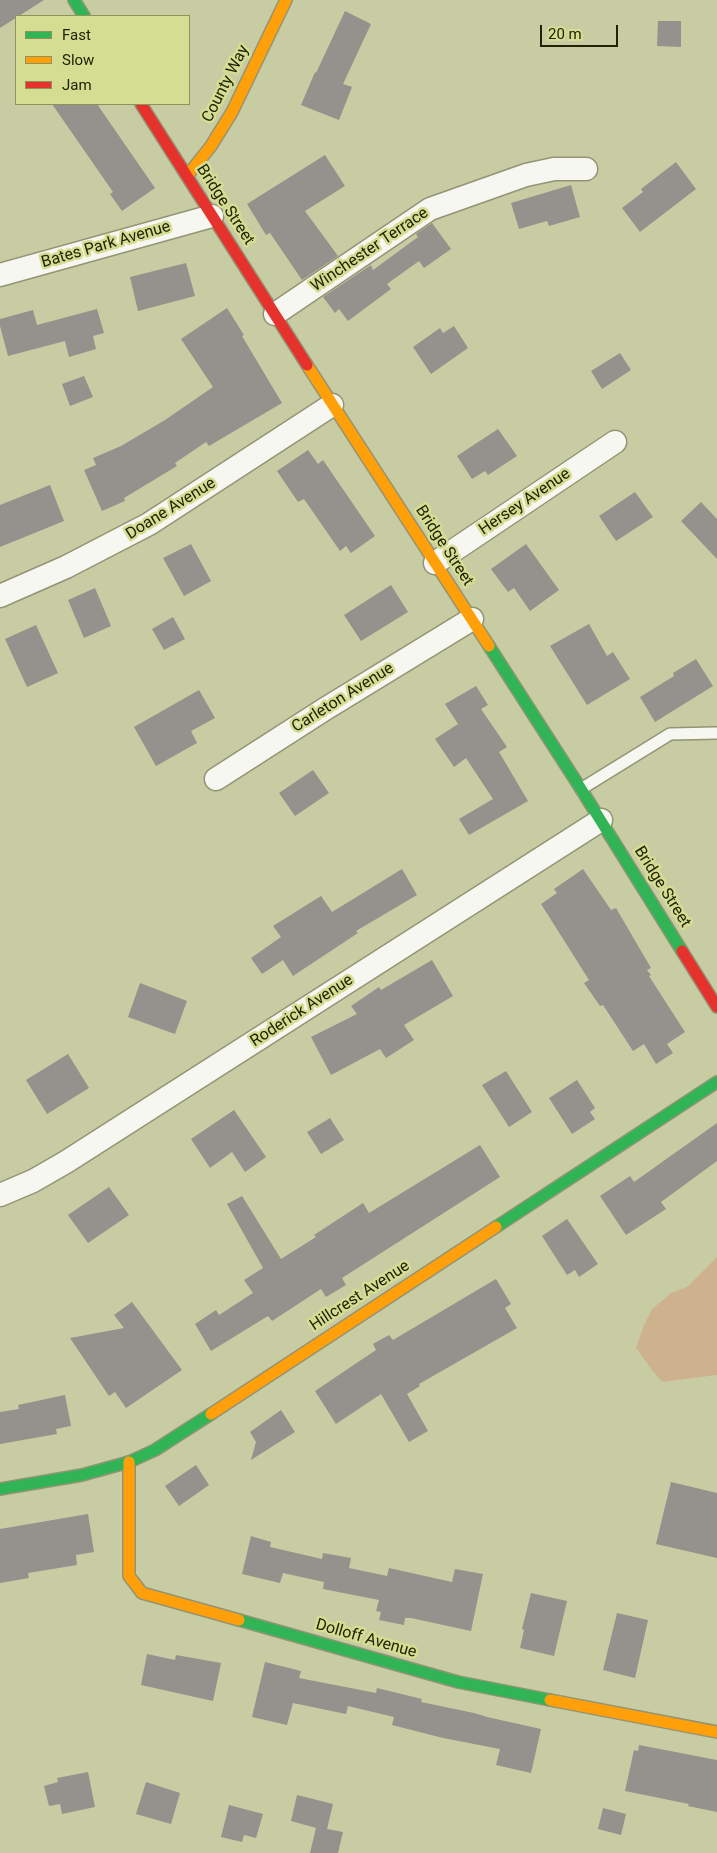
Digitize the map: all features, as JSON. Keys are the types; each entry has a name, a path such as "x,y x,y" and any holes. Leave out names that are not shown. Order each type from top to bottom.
{"street":[{"path":"74,0 83,15"},
{"name":"County Way","path":"187,176 219,135 232,112 286,0"},
{"name":"Bridge Street","path":"142,105 332,406 601,820 717,1007"},
{"name":"Winchester Terrace","path":"275,314 430,209 526,175 554,169 586,169"},
{"name":"Bates Park Avenue","path":"0,276 212,216"},
{"name":"Doane Avenue","path":"0,596 66,567 149,524 332,406"},
{"name":"Hersey Avenue","path":"435,563 615,442"},
{"name":"Carleton Avenue","path":"216,779 325,709 472,619"},
{"name":"Roderick Avenue","path":"0,1194 33,1181 66,1162 601,820"},
{"name":"Hillcrest Avenue","path":"0,1489 82,1475 128,1462 155,1450 717,1082"},
{"name":"Dolloff Avenue","path":"128,1462 129,1576 142,1593 458,1682 717,1732"}],"lane":[{"path":"581,789 670,734 717,733"}],"shaded area":[{"path":"717,1257 717,1375 662,1382 636,1348 644,1325 652,1309 671,1293 687,1287"}],"building":[{"path":"0,0 44,0 20,15 15,15 15,18 0,28"},
{"path":"345,11 371,24 343,84 352,87 339,120 301,105"},
{"path":"658,21 681,21 681,47 657,46"},
{"path":"53,105 98,105 155,188 122,211 110,194 113,192"},
{"path":"325,155 345,186 305,211 338,256 302,280 270,233 266,235 247,204"},
{"path":"676,162 696,189 640,232 622,208 643,192 641,189"},
{"path":"571,185 580,217 549,226 547,221 519,229 511,203"},
{"path":"432,223 451,249 424,268 419,261 387,284 391,289 348,321 339,309 335,313 323,297 371,265 373,270 418,237 416,234"},
{"path":"186,263 195,296 138,311 130,277"},
{"path":"227,308 282,403 209,446 206,442 175,463 177,466 124,498 125,501 102,511 84,470 96,465 93,458 121,446 165,420 213,387 181,339"},
{"path":"97,309 104,333 93,336 96,349 69,357 65,341 8,356 0,319 33,310 37,325"},
{"path":"454,326 468,348 431,374 413,347 440,328 443,333"},
{"path":"620,353 631,370 602,389 591,371"},
{"path":"84,376 93,397 70,406 62,384"},
{"path":"498,429 517,456 488,475 485,471 472,479 457,456"},
{"path":"308,450 318,464 323,460 375,536 351,553 346,546 340,551 304,499 298,502 277,471"},
{"path":"50,485 64,521 0,547 0,505"},
{"path":"635,492 653,517 616,541 599,516"},
{"path":"701,502 717,519 717,559 681,521"},
{"path":"191,544 211,581 184,596 163,558"},
{"path":"526,544 559,590 530,611 514,588 508,592 491,569"},
{"path":"391,585 408,612 361,641 344,615"},
{"path":"95,588 111,626 84,638 68,600"},
{"path":"173,617 185,639 164,650 152,629"},
{"path":"589,624 607,656 613,652 630,679 587,705 550,646"},
{"path":"36,625 58,673 27,687 5,639"},
{"path":"696,659 713,686 655,722 640,697 674,676 673,673"},
{"path":"476,686 488,705 481,709 507,747 499,752 528,801 469,835 459,819 493,799 466,758 454,767 435,739 458,724 445,704"},
{"path":"199,690 215,718 191,731 197,743 156,766 134,727"},
{"path":"313,770 329,793 295,816 279,793"},
{"path":"402,869 417,895 356,931 358,933 293,976 283,960 262,974 251,958 281,937 273,926 321,896 332,912"},
{"path":"583,869 611,910 616,908 651,968 647,970 651,975 649,976 685,1032 667,1044 673,1053 656,1064 644,1044 633,1051 603,1005 600,1006 584,983 589,980 541,904 557,893 554,889"},
{"path":"432,960 453,996 404,1025 414,1040 386,1058 380,1049 331,1075 311,1037 357,1014 351,1006 379,987 381,990"},
{"path":"140,983 187,1001 175,1034 128,1017"},
{"path":"68,1054 89,1088 47,1114 26,1080"},
{"path":"506,1071 532,1112 509,1127 482,1085"},
{"path":"577,1080 595,1108 590,1112 595,1119 572,1134 549,1098"},
{"path":"234,1110 266,1157 245,1172 232,1152 210,1168 191,1139"},
{"path":"330,1118 344,1140 321,1154 307,1132"},
{"path":"717,1123 717,1161 661,1202 666,1209 626,1235 600,1196 630,1176 634,1182"},
{"path":"480,1145 500,1177 342,1278 346,1285 326,1297 321,1289 272,1321 268,1316 211,1351 195,1324 216,1310 219,1315 253,1293 244,1280 263,1268 227,1204 242,1196 281,1259 316,1237 314,1235 363,1203 369,1213"},
{"path":"109,1187 129,1215 88,1243 68,1215"},
{"path":"567,1219 598,1264 579,1277 575,1270 567,1275 542,1236"},
{"path":"496,1279 511,1304 505,1308 517,1328 419,1384 420,1386 407,1394 428,1431 409,1442 381,1394 336,1424 315,1391 376,1350 373,1344 389,1335 393,1340"},
{"path":"132,1302 182,1370 126,1408 115,1392 109,1396 70,1338 124,1328 114,1315"},
{"path":"65,1395 71,1426 56,1429 57,1434 0,1444 0,1412 19,1409 18,1405"},
{"path":"281,1410 295,1432 251,1460 256,1442 250,1432"},
{"path":"196,1465 209,1485 179,1506 165,1486"},
{"path":"671,1482 717,1493 717,1558 656,1544"},
{"path":"88,1514 94,1552 76,1555 77,1565 28,1573 29,1578 0,1583 0,1529"},
{"path":"251,1536 271,1542 270,1547 322,1559 323,1553 351,1558 349,1568 387,1576 389,1568 452,1582 455,1569 483,1574 471,1631 411,1618 405,1618 404,1625 379,1620 381,1612 376,1611 379,1600 323,1589 324,1582 283,1573 280,1583 242,1574"},
{"path":"531,1593 567,1601 554,1656 520,1648 524,1630 522,1629"},
{"path":"617,1613 648,1620 635,1678 603,1670"},
{"path":"147,1654 175,1660 176,1655 221,1663 213,1701 141,1685"},
{"path":"265,1662 301,1671 299,1678 376,1693 377,1688 422,1699 421,1702 541,1729 531,1773 496,1765 500,1749 443,1738 392,1725 394,1717 348,1706 346,1714 293,1703 287,1725 252,1717"},
{"path":"639,1745 717,1760 717,1812 688,1806 689,1804 625,1791 634,1750 638,1751"},
{"path":"88,1772 95,1807 62,1814 60,1804 49,1806 44,1786 58,1782 57,1778"},
{"path":"146,1782 180,1793 171,1824 136,1814"},
{"path":"297,1795 333,1804 327,1829 343,1832 338,1853 310,1853 316,1828 291,1821"},
{"path":"229,1805 263,1814 256,1838 244,1835 242,1842 221,1837"},
{"path":"603,1808 626,1814 621,1835 598,1829"}],"traffic: fast":[{"path":"74,0 83,15"},
{"path":"489,646 682,951"},
{"path":"496,1227 717,1082"},
{"path":"0,1489 82,1475 129,1462 155,1450 211,1414"},
{"path":"239,1620 458,1682 550,1700"}],"traffic: slow":[{"path":"187,176 211,146 232,112 286,0"},
{"path":"307,365 489,646"},
{"path":"211,1414 496,1227"},
{"path":"129,1462 129,1576 142,1593 239,1620"},
{"path":"550,1700 717,1732"}],"traffic: jam":[{"path":"142,105 307,365"},
{"path":"682,951 717,1007"}]}
